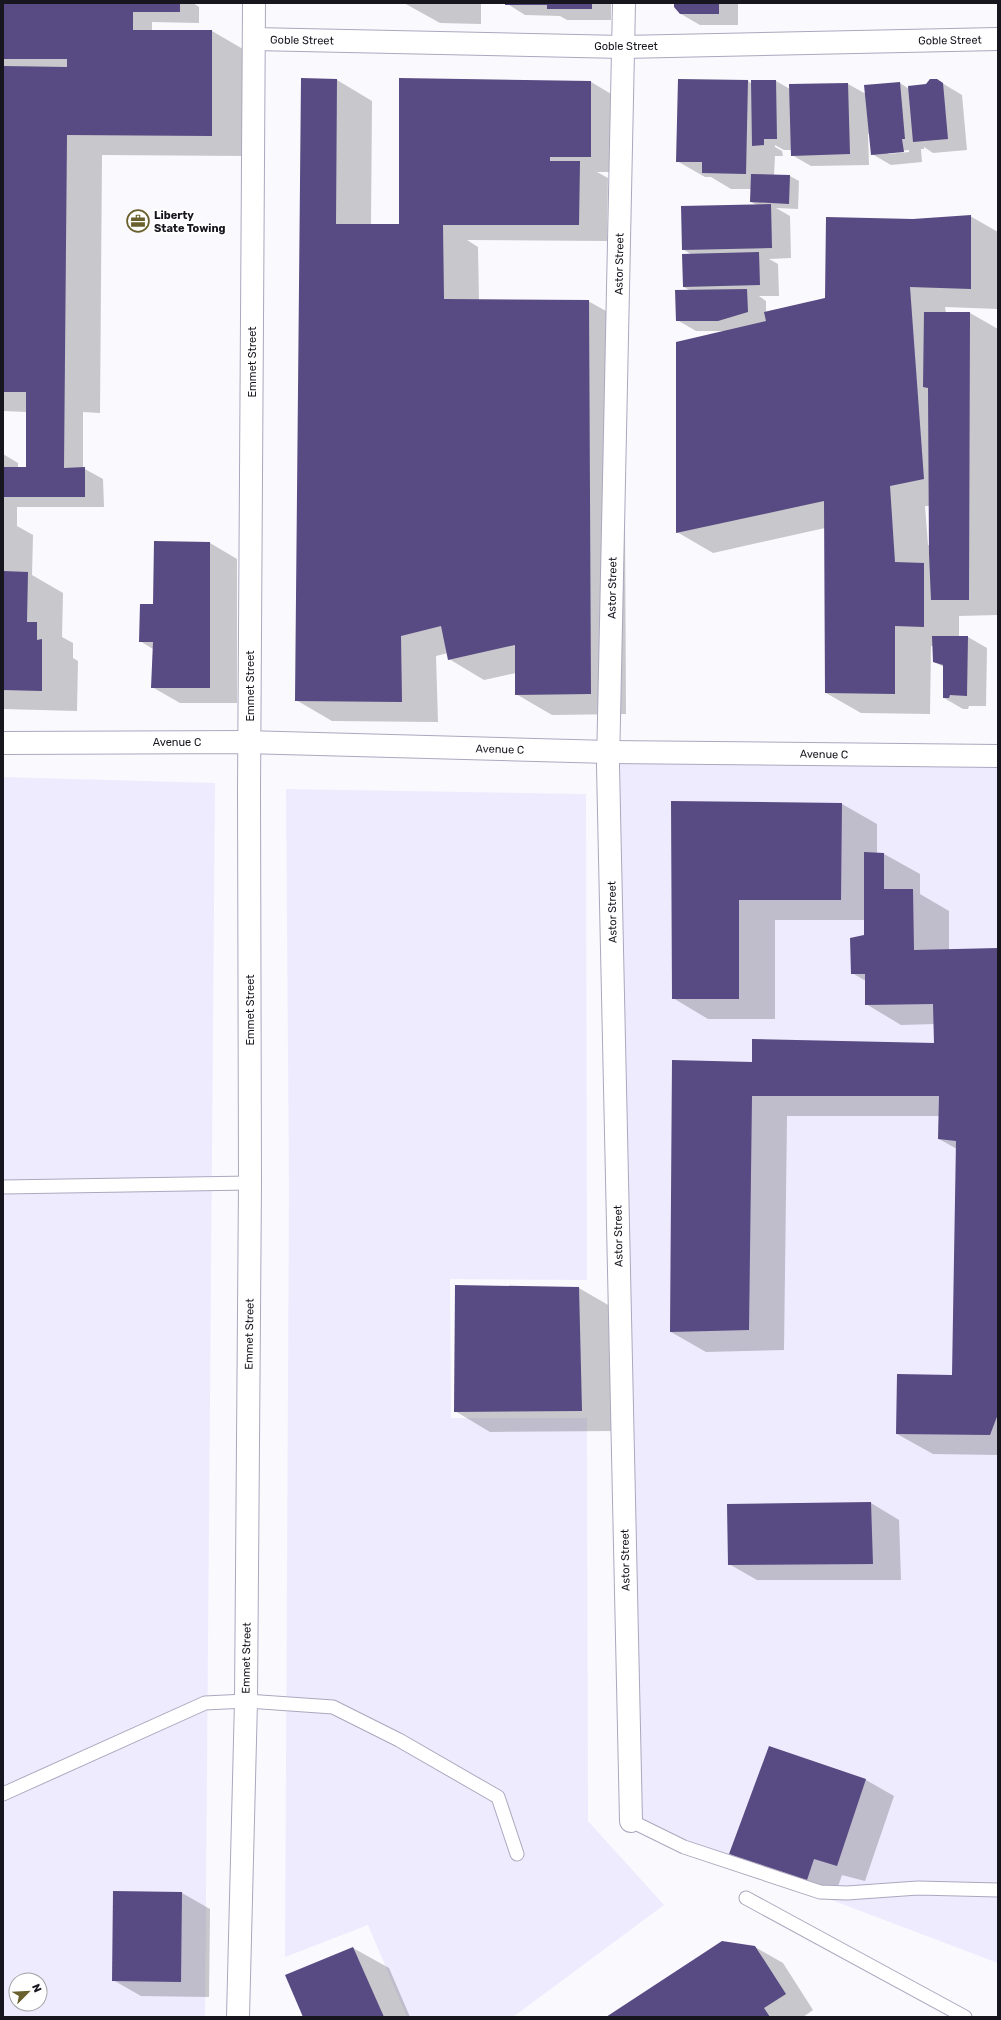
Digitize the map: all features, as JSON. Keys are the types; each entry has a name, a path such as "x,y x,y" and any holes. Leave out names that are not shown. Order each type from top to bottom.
{"street":[{"name":"Emmet Street","path":"238,2017 246,1701 250,1183 249,742 254,3"},
{"name":"Astor Street","path":"624,3 609,752 631,1821"},
{"name":"Goble Street","path":"254,39 623,47 998,38"},
{"name":"Avenue C","path":"3,743 249,742 609,752 998,756"}],"lane":[{"path":"3,1187 250,1183"},
{"path":"3,1794 205,1703 246,1701 333,1707 399,1740 498,1797 517,1854"},
{"path":"631,1821 684,1847 820,1892 847,1893 918,1888 998,1890"},
{"path":"746,1898 966,2017"}],"shaded area":[{"path":"609,752 998,756 998,1963 622,1821"},
{"path":"3,777 215,783 205,2017 3,2017"},
{"path":"286,789 586,794 587,1280 450,1279 451,1418 587,1418 588,1821 664,1905 513,2017 407,2017 368,1925 285,1957 289,1189"}],"building":[{"path":"3,3 180,3 180,12 133,12 133,30 212,30 212,136 67,135 64,468 85,467 85,497 3,497 3,467 26,467 26,392 3,392 3,66 67,67 67,59 3,59"},
{"path":"505,3 592,3 592,9 547,9 547,5 505,5"},
{"path":"674,3 719,3 719,14 680,14 674,7"},
{"path":"301,78 337,79 336,224 399,224 399,78 591,81 591,157 550,157 550,161 580,161 579,225 443,225 444,299 589,300 591,694 515,695 515,645 448,660 441,626 401,636 402,702 295,701"},
{"path":"678,79 748,80 746,174 702,173 702,162 676,162"},
{"path":"930,79 937,79 943,83 948,139 913,142 908,86 926,84"},
{"path":"751,80 776,80 777,139 764,139 764,145 752,146"},
{"path":"900,82 905,139 902,139 904,152 871,155 864,85"},
{"path":"848,83 850,154 791,156 789,84"},
{"path":"751,174 790,175 789,204 750,202"},
{"path":"771,204 772,248 682,250 681,206"},
{"path":"971,215 971,289 910,287 924,479 890,486 895,562 924,563 924,627 895,626 895,694 825,693 824,501 676,533 676,342 766,321 764,312 825,298 826,217 913,219"},
{"path":"759,252 760,285 683,287 682,254"},
{"path":"747,289 748,312 718,321 676,321 675,290"},
{"path":"924,312 970,312 969,600 931,600 929,554 928,388 923,387"},
{"path":"154,541 210,542 210,688 151,688 153,642 139,642 140,604 153,604"},
{"path":"3,571 28,572 27,622 37,622 37,640 42,639 42,691 3,690"},
{"path":"932,636 968,636 967,696 950,695 949,698 943,698 943,665 933,662"},
{"path":"671,801 842,803 841,900 739,900 739,999 672,999"},
{"path":"864,852 884,853 884,889 913,889 914,950 998,948 998,1414 990,1435 896,1434 897,1374 952,1375 956,1141 938,1139 939,1096 752,1096 749,1330 670,1332 672,1060 752,1062 752,1039 934,1043 933,1004 865,1005 865,974 851,974 850,938 864,935"},
{"path":"455,1285 579,1287 582,1411 454,1412"},
{"path":"871,1502 873,1564 728,1565 727,1504"},
{"path":"769,1746 866,1779 837,1866 814,1859 807,1880 729,1854"},
{"path":"113,1891 182,1892 181,1982 112,1981"},
{"path":"722,1941 755,1946 786,1994 764,2008 770,2017 606,2017"},
{"path":"353,1947 384,2017 303,2017 285,1975"}],"place":[{"name":"Liberty State Towing","path":"138,221"}]}
